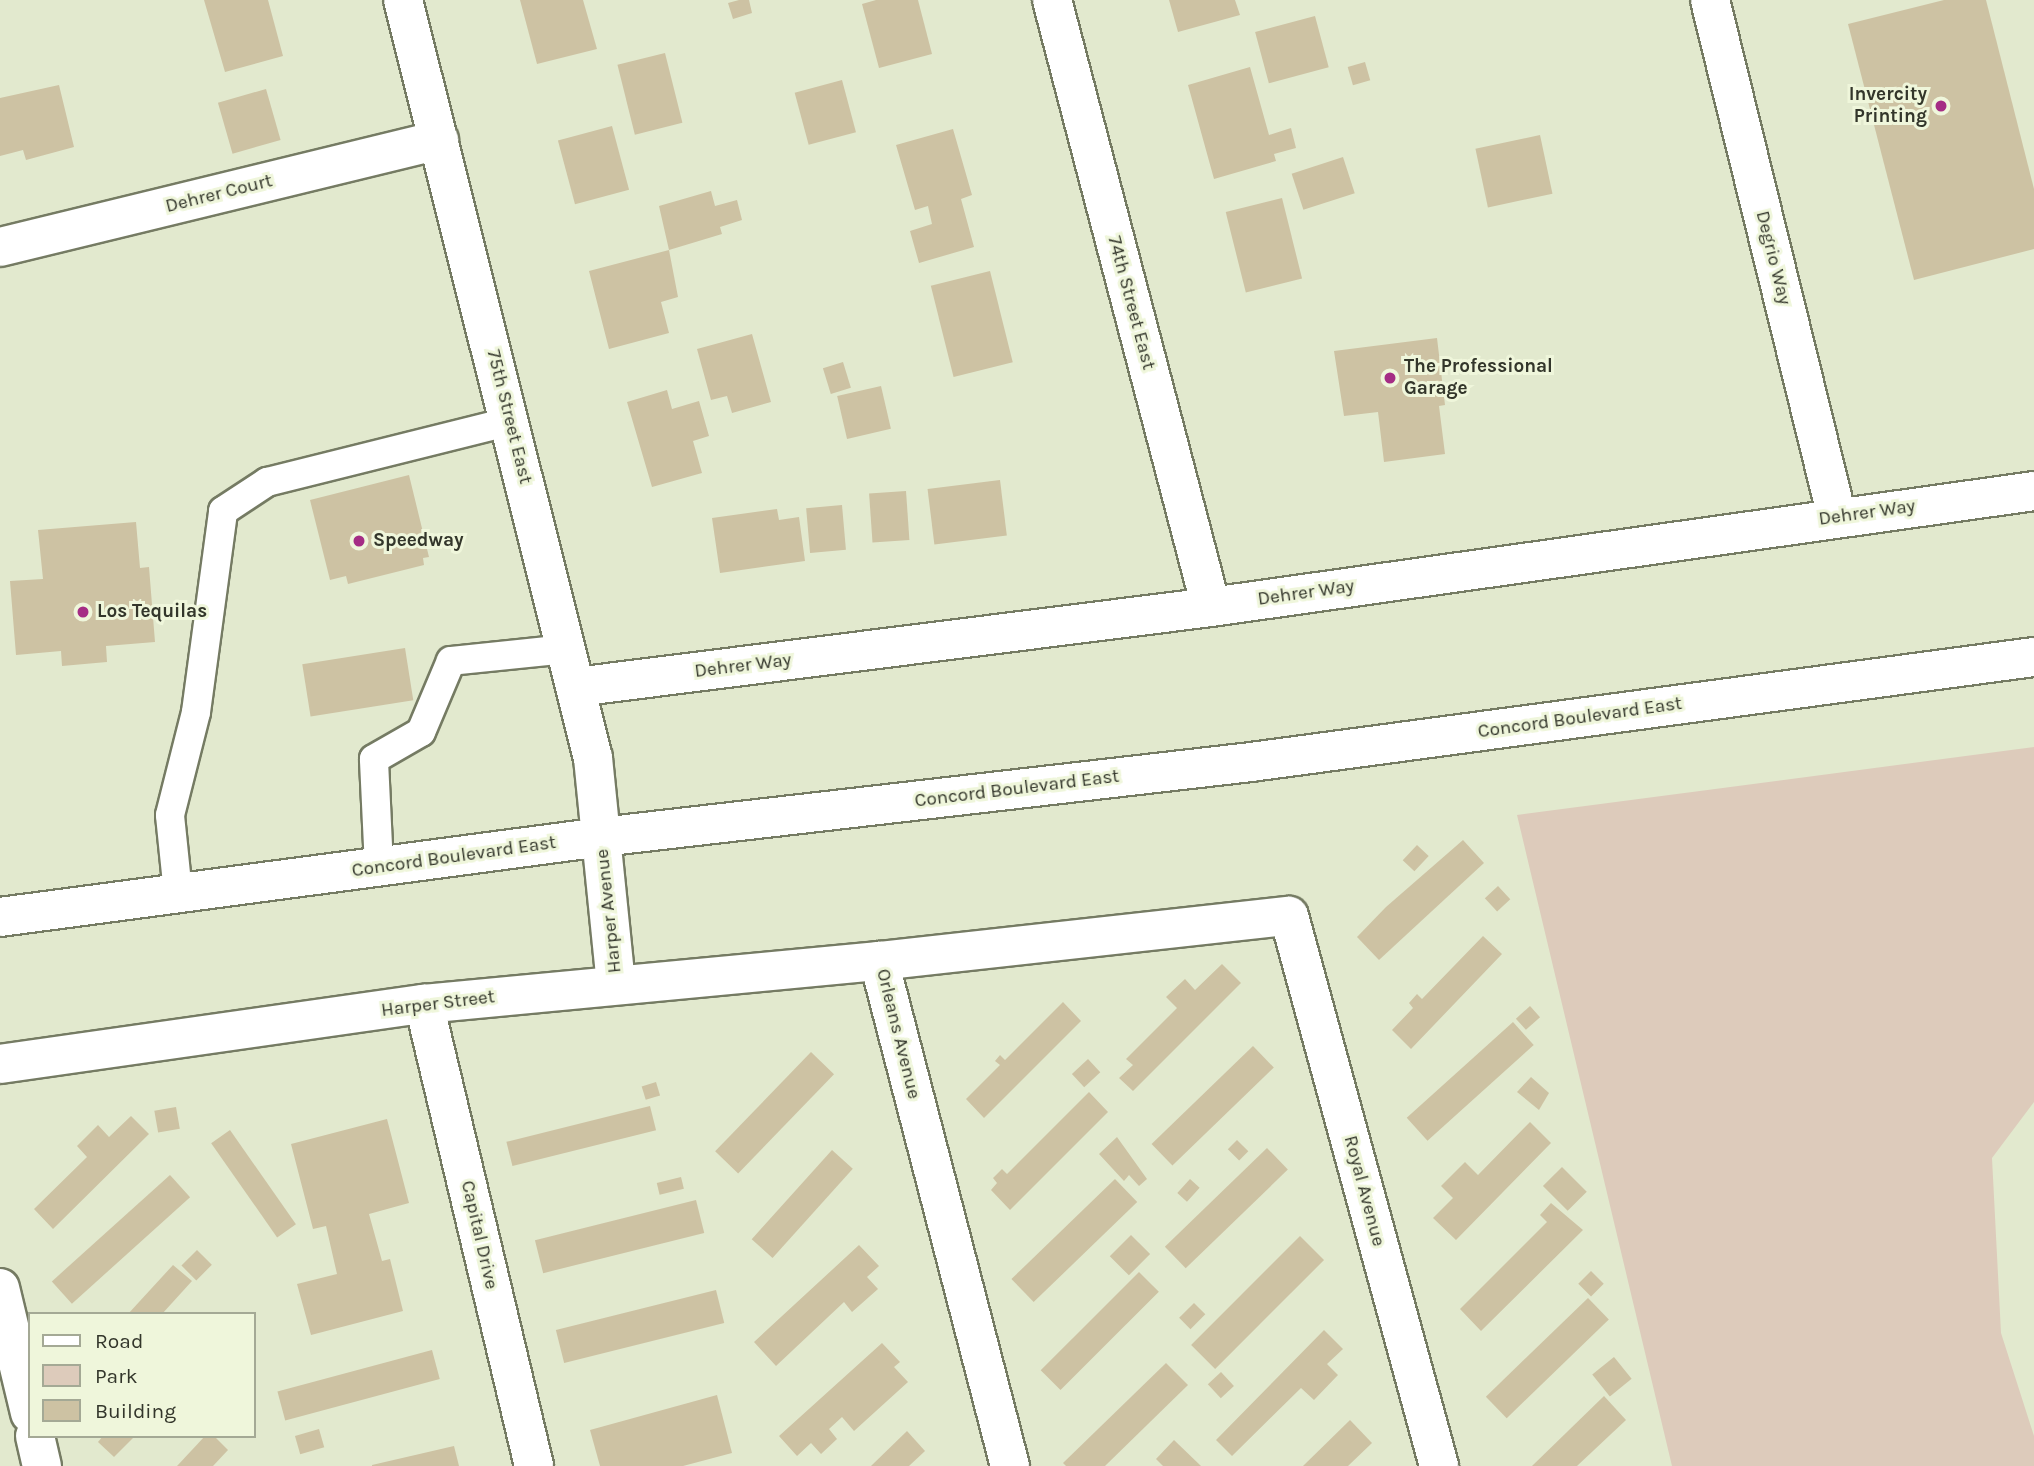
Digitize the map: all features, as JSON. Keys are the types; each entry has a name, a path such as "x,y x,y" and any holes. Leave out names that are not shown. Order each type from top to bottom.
{"street":[{"name":"75th Street East","path":"403,0 568,649 593,758 601,837"},
{"name":"74th Street East","path":"1052,0 1211,607"},
{"name":"Degrio Way","path":"1710,0 1837,517"},
{"name":"Dehrer Court","path":"0,247 439,140"},
{"name":"Dehrer Way","path":"576,687 1211,607 2034,491"},
{"name":"Concord Boulevard East","path":"0,917 601,837 1251,762 2034,657"},
{"name":"Harper Avenue","path":"601,837 616,985"},
{"name":"Orleans Avenue","path":"1010,1466 879,961 1289,916"},
{"name":"Royal Avenue","path":"1289,916 1439,1466"},
{"name":"Harper Street","path":"0,1064 424,1004 879,961"},
{"name":"Capital Drive","path":"424,1004 534,1466"},
{"path":"0,1287 28,1405"},
{"path":"35,1438 42,1466"}],"lane":[{"path":"178,894 170,815 195,712 223,511 267,482 510,421"},
{"path":"379,867 374,759 421,732 451,661 568,649"}],"green space":[{"path":"2034,747 2034,1102 1992,1158 2001,1333 2034,1436 2034,1466 1672,1466 1517,815"}],"building":[{"path":"204,0 268,0 283,56 225,72"},
{"path":"520,0 583,0 597,49 537,64"},
{"path":"749,0 752,13 733,19 728,3"},
{"path":"876,0 918,0 932,54 879,68 862,4"},
{"path":"1169,0 1235,0 1240,15 1178,32"},
{"name":"Invercity Printing","path":"1944,0 1986,0 2034,189 2034,249 1914,280 1848,24"},
{"path":"1315,16 1329,67 1269,83 1255,32"},
{"path":"665,53 682,123 635,135 617,65"},
{"path":"1365,62 1370,80 1353,85 1348,67"},
{"path":"1250,67 1269,135 1291,128 1296,148 1274,154 1276,161 1214,179 1188,85"},
{"path":"842,80 856,132 809,145 795,93"},
{"path":"59,85 74,147 26,160 23,150 0,156 0,98"},
{"path":"266,89 281,140 233,154 218,103"},
{"path":"612,126 629,190 575,204 558,140"},
{"path":"953,129 972,195 961,199 974,247 919,263 910,231 932,224 928,206 915,210 896,145"},
{"path":"1540,135 1552,194 1488,207 1475,149"},
{"path":"1343,157 1355,193 1303,210 1292,174"},
{"path":"711,191 715,206 737,200 742,220 720,227 722,234 669,250 659,206"},
{"path":"1282,198 1302,279 1246,293 1226,212"},
{"path":"669,250 678,297 661,302 669,333 609,349 589,271"},
{"path":"990,271 1013,362 954,377 931,286"},
{"path":"752,334 771,402 732,413 727,396 711,400 697,349"},
{"name":"The Professional Garage","path":"1437,338 1445,405 1439,406 1445,454 1384,462 1378,412 1344,416 1334,351"},
{"path":"843,362 851,388 831,394 823,368"},
{"path":"881,386 891,429 847,439 837,396"},
{"path":"667,390 672,409 699,401 709,436 693,441 702,473 652,487 627,402"},
{"path":"409,475 429,557 423,558 424,565 348,584 346,576 330,580 310,500"},
{"path":"1000,480 1007,536 934,544 928,489"},
{"path":"906,491 909,540 873,542 869,494"},
{"path":"842,505 846,550 810,553 806,508"},
{"path":"777,509 779,520 799,517 805,561 720,573 712,518"},
{"name":"Los Tequilas","path":"136,522 140,568 149,567 155,642 106,646 107,662 62,666 61,651 16,655 10,581 43,579 38,530"},
{"path":"405,648 413,700 311,717 302,664"},
{"path":"1463,840 1484,863 1379,960 1357,937 1386,907"},
{"path":"1417,845 1429,856 1414,871 1403,860"},
{"path":"1498,886 1510,899 1497,911 1485,898"},
{"path":"1483,936 1502,954 1411,1049 1392,1030 1413,1008 1409,1003 1417,994 1422,999"},
{"path":"1222,964 1241,983 1133,1091 1119,1078 1133,1065 1126,1059 1177,1008 1166,997 1185,979 1195,990"},
{"path":"1063,1002 1081,1021 984,1118 966,1099 1000,1065 995,1061 1000,1055 1005,1060"},
{"path":"1530,1006 1540,1017 1526,1030 1516,1019"},
{"path":"1513,1022 1534,1045 1427,1141 1407,1118"},
{"path":"1253,1046 1274,1068 1172,1166 1152,1144"},
{"path":"811,1052 834,1074 738,1173 715,1151"},
{"path":"1088,1059 1100,1072 1084,1087 1072,1074"},
{"path":"1531,1077 1549,1093 1539,1110 1517,1092"},
{"path":"656,1082 660,1095 646,1100 642,1086"},
{"path":"1089,1092 1108,1112 1010,1210 991,1190 997,1183 993,1178 1002,1169 1007,1174"},
{"path":"650,1106 656,1130 512,1166 506,1142"},
{"path":"176,1107 180,1129 158,1132 154,1111"},
{"path":"131,1116 149,1134 53,1229 34,1209 87,1157 77,1146 98,1125 109,1137"},
{"path":"387,1119 409,1203 369,1214 382,1261 390,1259 403,1311 311,1335 297,1284 337,1274 326,1226 313,1229 291,1144"},
{"path":"1530,1122 1551,1143 1456,1240 1433,1218 1453,1198 1441,1186 1465,1162 1478,1175"},
{"path":"230,1130 296,1224 277,1237 211,1143"},
{"path":"1117,1137 1147,1179 1139,1186 1129,1175 1124,1181 1099,1154"},
{"path":"1237,1140 1248,1151 1239,1161 1228,1149"},
{"path":"1267,1148 1288,1170 1186,1268 1165,1247"},
{"path":"832,1150 853,1169 773,1258 752,1239"},
{"path":"1562,1167 1587,1192 1568,1211 1543,1186"},
{"path":"170,1175 190,1197 72,1304 52,1281"},
{"path":"681,1177 684,1189 660,1195 657,1183"},
{"path":"1115,1179 1137,1202 1034,1302 1011,1279"},
{"path":"1190,1179 1200,1188 1187,1202 1177,1193"},
{"path":"696,1200 704,1233 543,1273 535,1240"},
{"path":"1551,1203 1583,1230 1481,1331 1460,1309 1547,1222 1540,1215"},
{"path":"1131,1235 1150,1254 1129,1275 1110,1256"},
{"path":"1300,1236 1324,1260 1215,1369 1191,1345"},
{"path":"859,1245 879,1266 867,1277 878,1289 852,1312 844,1302 776,1366 754,1342"},
{"path":"197,1250 212,1265 196,1280 181,1266"},
{"path":"173,1265 192,1281 164,1312 130,1312"},
{"path":"1591,1271 1604,1284 1591,1296 1578,1284"},
{"path":"1139,1272 1159,1292 1061,1390 1041,1370"},
{"path":"716,1290 724,1323 564,1363 556,1330"},
{"path":"1588,1298 1609,1320 1507,1418 1486,1397"},
{"path":"1194,1303 1205,1314 1190,1329 1179,1318"},
{"path":"1324,1330 1343,1349 1327,1364 1338,1375 1314,1400 1301,1388 1232,1456 1216,1440"},
{"path":"882,1343 900,1362 894,1367 908,1382 854,1431 842,1417 829,1429 837,1439 821,1454 811,1443 797,1456 779,1436"},
{"path":"432,1350 440,1379 285,1420 277,1391"},
{"path":"1614,1357 1632,1379 1610,1396 1592,1375"},
{"path":"1166,1363 1188,1385 1105,1466 1066,1466 1063,1463"},
{"path":"1221,1372 1234,1386 1221,1398 1208,1384"},
{"path":"717,1395 732,1453 683,1466 600,1466 590,1430"},
{"path":"1604,1396 1626,1420 1577,1466 1532,1466"},
{"path":"1350,1420 1372,1443 1348,1466 1303,1466"},
{"path":"319,1429 324,1447 300,1454 295,1436"},
{"path":"907,1431 925,1451 909,1466 871,1466"},
{"path":"101,1438 133,1438 114,1457 98,1442"},
{"path":"203,1438 216,1438 228,1450 213,1466 177,1466"},
{"path":"1174,1440 1201,1466 1163,1466 1156,1459"},
{"path":"454,1446 459,1466 372,1466 372,1465"}],"place":[{"name":"Invercity Printing","path":"1941,106"},
{"name":"The Professional Garage","path":"1390,378"},
{"name":"Speedway","path":"359,541"},
{"name":"Los Tequilas","path":"83,612"}]}
